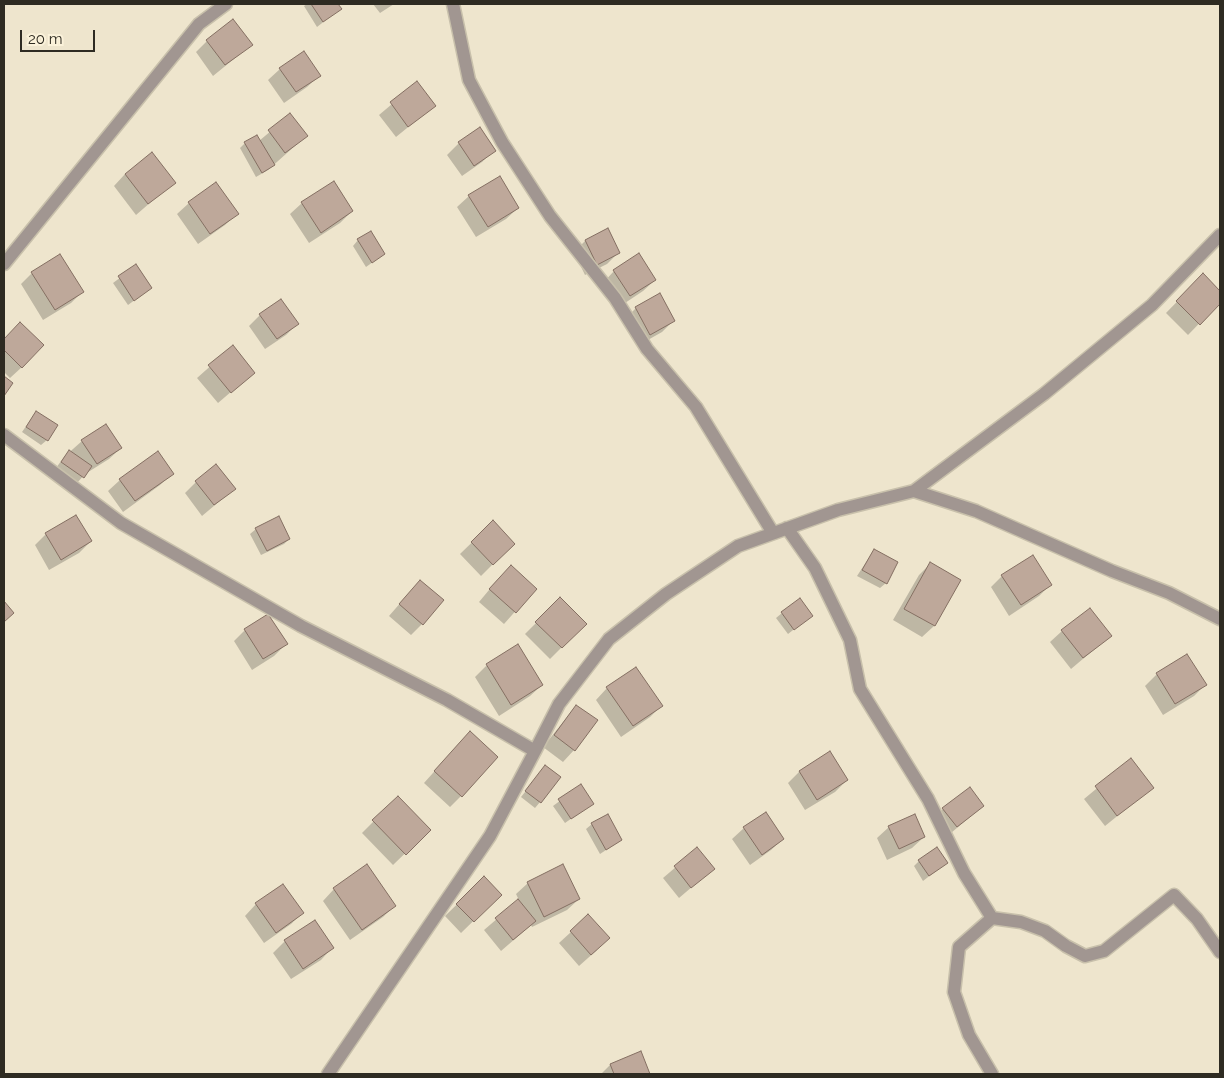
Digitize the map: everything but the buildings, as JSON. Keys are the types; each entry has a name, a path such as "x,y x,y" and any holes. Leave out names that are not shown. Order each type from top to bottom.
{"street":[{"path":"4,264 199,24 226,4"},
{"path":"453,4 469,80 502,142 550,216 615,298 647,349 696,407 773,534"},
{"path":"328,1074 490,836 559,704 610,639 666,594 738,546 838,510 914,491 1044,394 1152,305 1220,235"},
{"path":"4,435 121,523 301,626 447,700 536,751"},
{"path":"914,491 976,511 1112,572 1169,593 1220,619"},
{"path":"788,528 815,568 850,640 860,689 928,799 964,874 992,918"},
{"path":"992,1074 969,1035 954,992 959,947 992,918 1021,922 1045,931 1066,946 1085,956 1104,951 1174,895 1197,919 1220,952"}]}
